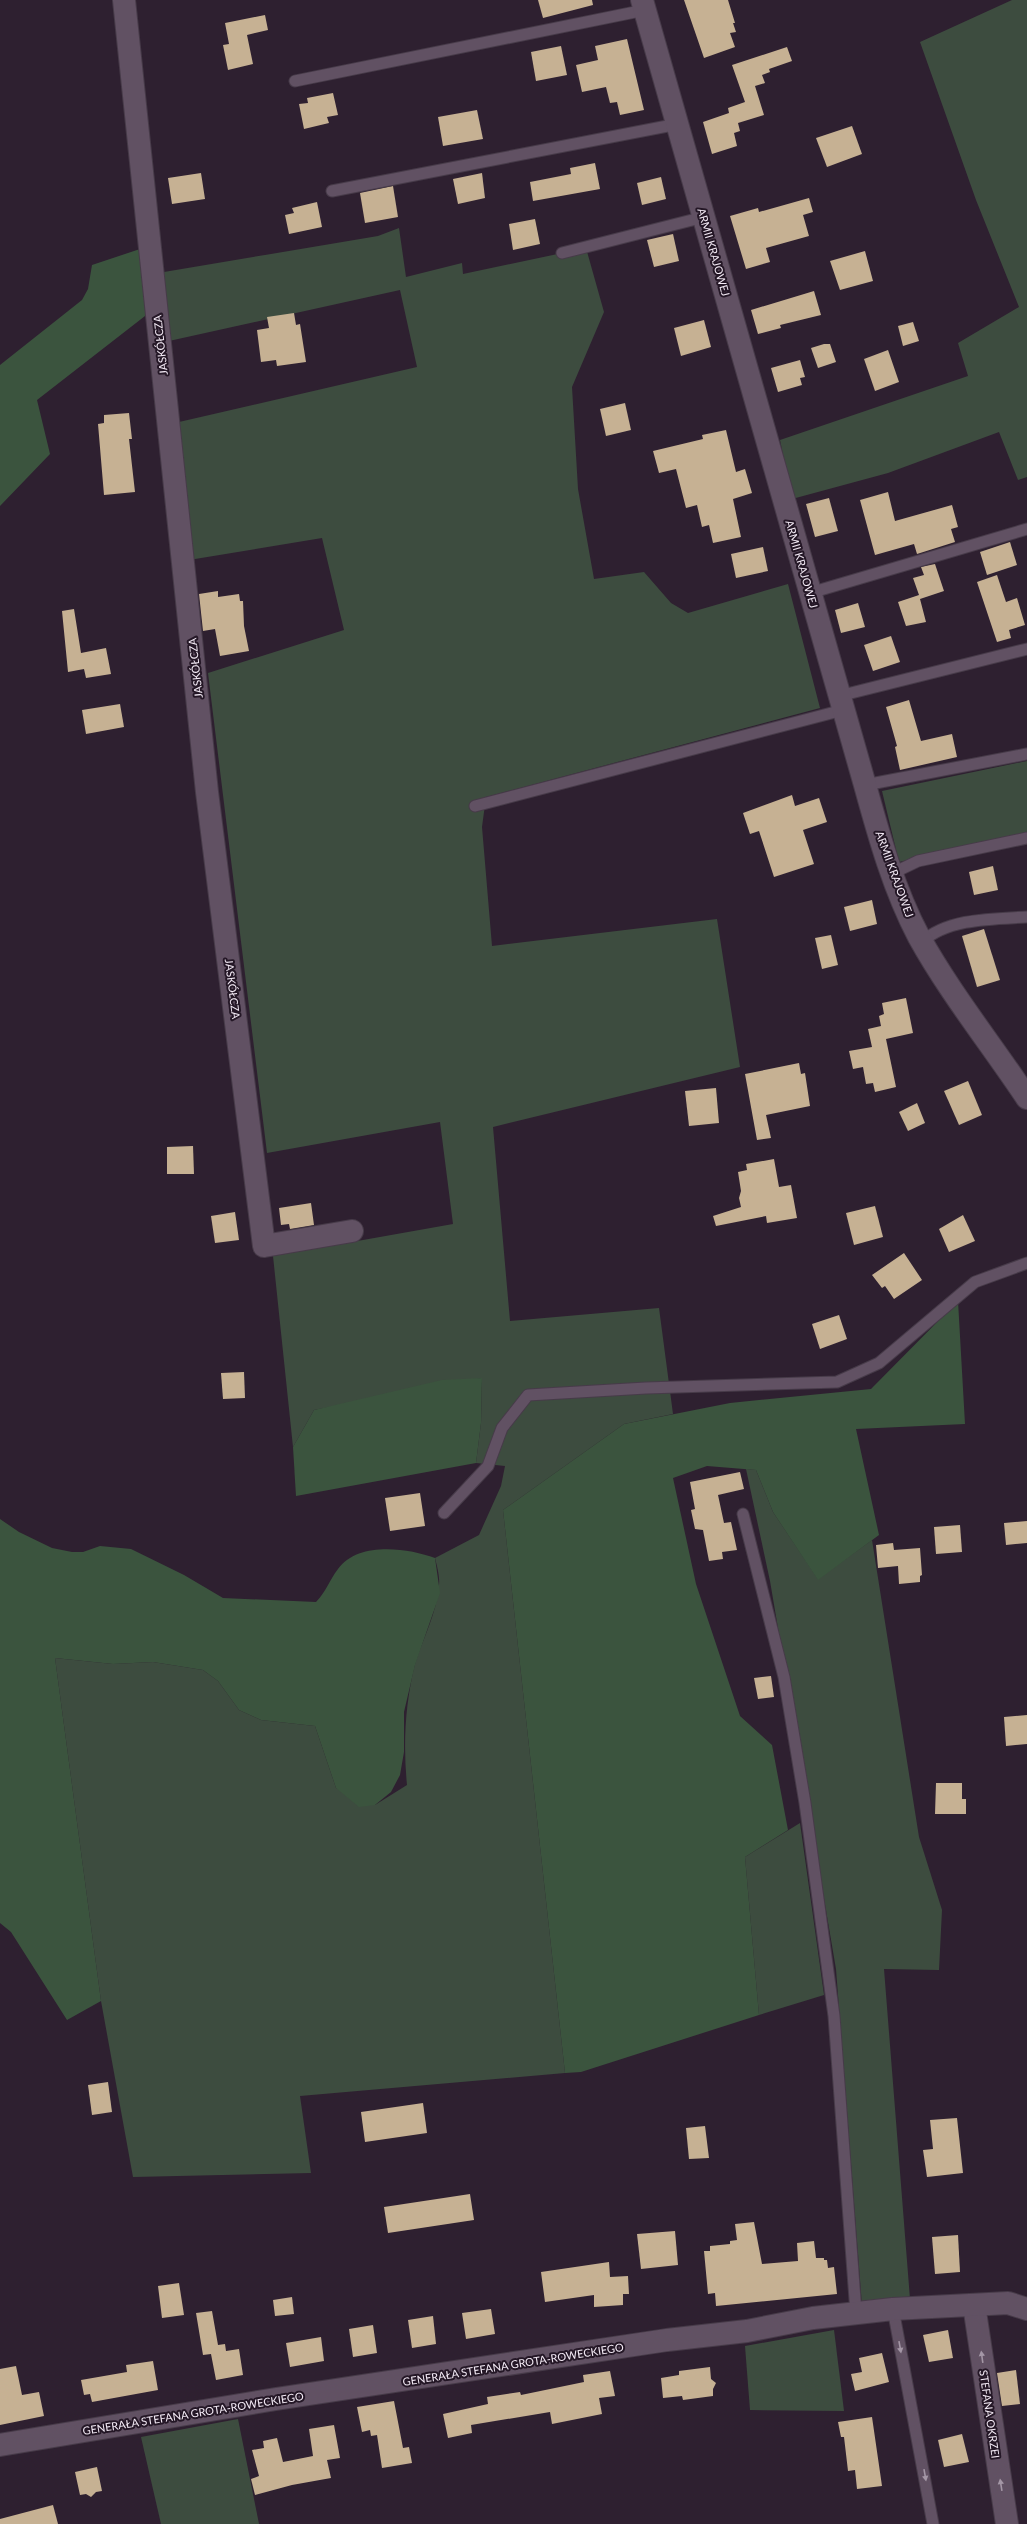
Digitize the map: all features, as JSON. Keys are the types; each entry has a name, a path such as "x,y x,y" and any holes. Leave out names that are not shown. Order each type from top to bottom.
{"street":[{"name":"JASKÓŁCZA","path":"124,0 207,792 264,1246 352,1231"},
{"name":"ARMII KRAJOWEJ","path":"644,5 841,703 865,785 902,901 922,942 946,982 1027,1098"},
{"name":"GENERAŁA STEFANA GROTA-ROWECKIEGO","path":"0,2446 283,2398 856,2313 893,2309 1008,2303 1027,2308"},
{"name":"STEFANA OKRZEI","path":"974,2305 1007,2524"}],"lane":[{"path":"294,81 644,5"},
{"path":"332,191 678,124"},
{"path":"562,253 704,217"},
{"path":"810,593 1027,529"},
{"path":"475,806 1027,649"},
{"path":"865,785 1027,754"},
{"path":"893,873 918,861 1027,838"},
{"path":"922,942 933,932 978,921 1027,917"},
{"path":"444,1513 488,1466 502,1428 528,1394 646,1388 837,1382 879,1363 975,1282 1027,1262"},
{"path":"742,1514 784,1677 806,1803 834,2016 856,2313"},
{"path":"893,2309 933,2524"}],"green space":[{"path":"1012,0 1027,0 1027,477 1018,480 999,432 888,473 792,499 780,440 968,376 958,343 1019,307 976,200 920,42"},
{"path":"399,228 406,277 462,263 463,274 586,248 604,312 572,387 578,489 594,579 644,572 671,603 688,613 788,584 820,708 486,797 482,827 492,946 717,919 740,1067 493,1127 510,1321 659,1308 673,1414 624,1424 503,1510 565,2073 300,2096 311,2173 133,2177 101,2001 55,1658 113,1664 153,1662 203,1670 218,1681 239,1710 261,1720 315,1726 336,1788 375,1805 407,1785 405,1740 407,1709 415,1664 436,1606 439,1579 435,1558 479,1535 501,1486 505,1466 476,1463 481,1423 482,1378 314,1410 293,1447 273,1256 453,1224 440,1122 267,1153 208,673 344,630 322,538 189,560 179,422 417,367 400,290 169,341 158,273 378,236"},
{"path":"146,247 154,309 37,400 50,454 0,506 0,365 82,300 88,289 92,265"},
{"path":"1027,761 1027,834 899,862 882,791"},
{"path":"958,1301 965,1424 856,1429 879,1535 818,1580 773,1512 756,1470 707,1466 673,1478 696,1584 740,1716 772,1745 788,1830 745,1857 759,2015 581,2072 565,2073 503,1510 624,1424 730,1403 871,1389"},
{"path":"482,1378 481,1423 476,1463 296,1496 293,1447 314,1410 442,1380"},
{"path":"746,1469 756,1470 773,1512 818,1579 872,1540 919,1837 942,1910 939,1970 884,1969 910,2299 862,2306 836,1969 770,1581"},
{"path":"0,1519 19,1532 52,1548 72,1552 83,1552 100,1546 131,1549 184,1575 223,1598 316,1602 338,1569 347,1560 358,1554 384,1549 424,1554 435,1558 440,1593 415,1665 404,1712 404,1752 400,1775 391,1792 375,1805 359,1807 336,1788 315,1726 261,1720 239,1710 218,1681 203,1670 153,1662 113,1664 55,1658 101,2001 67,2020 11,1932 0,1923"},
{"path":"800,1823 824,1995 759,2015 745,1857"},
{"path":"834,2330 844,2411 750,2410 745,2346"},
{"path":"238,2419 259,2524 161,2524 141,2437"}],"building":[{"path":"538,0 592,0 593,5 543,18"},
{"path":"684,0 728,0 735,23 733,23 736,32 730,33 735,47 704,58"},
{"path":"265,15 268,30 247,35 253,64 228,70 223,45 229,44 225,23"},
{"path":"627,39 644,110 620,115 617,102 610,103 606,87 582,92 576,65 598,60 595,46"},
{"path":"561,46 567,75 536,81 531,52"},
{"path":"787,47 792,61 769,69 770,72 762,75 765,83 755,86 764,115 738,123 740,131 734,133 737,146 712,154 703,122 729,113 728,108 745,102 732,65"},
{"path":"333,93 338,115 327,117 329,123 304,129 299,104 308,103 307,98"},
{"path":"477,110 483,139 443,146 438,117"},
{"path":"852,126 862,154 827,167 816,138"},
{"path":"595,163 600,189 533,201 530,182 571,174 570,168"},
{"path":"201,173 205,199 172,204 168,178"},
{"path":"482,173 485,198 458,204 453,179"},
{"path":"661,177 666,199 642,205 637,183"},
{"path":"393,186 398,217 365,223 360,193"},
{"path":"809,198 813,212 803,215 809,236 766,248 770,262 746,269 730,216 758,208 759,212"},
{"path":"317,202 322,227 289,234 285,215 294,213 292,208"},
{"path":"535,219 540,244 513,250 509,224"},
{"path":"673,234 679,261 654,267 647,240"},
{"path":"865,251 873,281 840,290 830,261"},
{"path":"814,291 821,315 780,325 781,328 758,334 751,310"},
{"path":"294,313 296,325 300,324 306,362 277,366 276,360 261,362 257,330 269,328 267,317"},
{"path":"704,320 711,347 681,356 674,328"},
{"path":"913,322 919,341 903,346 898,326"},
{"path":"824,344 830,344 836,362 818,368 811,348"},
{"path":"888,350 899,382 875,391 864,359"},
{"path":"800,360 805,377 800,378 802,385 778,392 771,368"},
{"path":"625,403 631,430 606,436 600,409"},
{"path":"129,413 132,439 129,439 135,492 104,495 98,424 104,423 104,415"},
{"path":"726,430 736,472 745,469 752,493 733,499 741,537 713,543 709,525 702,527 697,505 686,508 676,469 659,473 653,451 703,439 702,435"},
{"path":"888,492 895,521 952,505 958,527 951,529 955,542 917,554 914,544 875,555 860,500"},
{"path":"829,498 838,531 815,537 806,504"},
{"path":"1010,542 1017,565 987,575 980,552"},
{"path":"763,547 768,571 736,578 731,554"},
{"path":"935,564 944,591 920,599 926,622 906,626 898,602 919,595 913,578 924,575 921,567"},
{"path":"997,575 1006,602 1017,598 1025,625 1009,630 1011,638 997,642 977,582"},
{"path":"218,591 218,597 239,594 240,601 243,601 244,626 249,651 220,656 215,629 203,631 199,594"},
{"path":"858,603 865,627 841,633 835,610"},
{"path":"74,609 81,653 106,648 111,674 86,678 84,669 68,672 62,611"},
{"path":"891,636 900,662 873,671 864,645"},
{"path":"909,700 921,741 952,734 957,757 900,770 895,747 897,746 886,707"},
{"path":"120,704 124,727 86,734 82,710"},
{"path":"792,795 795,806 819,798 827,822 803,830 814,864 774,877 759,831 750,834 743,813"},
{"path":"993,866 998,890 974,895 969,872"},
{"path":"872,900 877,924 850,931 844,907"},
{"path":"984,929 1000,980 977,987 962,936"},
{"path":"831,935 838,965 822,969 815,938"},
{"path":"906,998 913,1033 886,1039 896,1087 875,1092 873,1083 866,1084 863,1067 853,1069 849,1051 872,1047 868,1029 881,1026 879,1016 884,1014 882,1003"},
{"path":"799,1063 801,1074 805,1073 810,1106 766,1115 771,1138 757,1140 745,1074"},
{"path":"968,1081 982,1115 959,1125 944,1091"},
{"path":"716,1088 719,1123 689,1126 685,1091"},
{"path":"917,1103 925,1123 908,1131 899,1112"},
{"path":"193,1146 194,1174 167,1174 167,1147"},
{"path":"774,1159 779,1187 791,1185 797,1218 767,1223 766,1216 716,1226 713,1216 741,1207 739,1198 741,1191 738,1172 747,1170 746,1164"},
{"path":"311,1203 314,1225 290,1229 289,1224 281,1225 279,1208"},
{"path":"875,1206 883,1237 854,1245 846,1213"},
{"path":"235,1212 239,1240 215,1243 211,1216"},
{"path":"963,1215 975,1241 949,1252 939,1229"},
{"path":"904,1253 922,1280 894,1299 885,1286 882,1288 872,1275"},
{"path":"839,1315 847,1339 820,1349 812,1324"},
{"path":"244,1372 245,1398 223,1399 221,1373"},
{"path":"740,1472 744,1489 718,1495 724,1523 731,1522 737,1550 722,1552 723,1559 709,1561 703,1530 695,1529 691,1510 695,1509 690,1482"},
{"path":"420,1493 425,1526 390,1531 385,1498"},
{"path":"1027,1521 1027,1543 1006,1545 1004,1523"},
{"path":"960,1525 962,1552 936,1554 934,1527"},
{"path":"893,1543 894,1550 920,1548 922,1575 920,1576 920,1582 899,1584 898,1566 878,1568 876,1545"},
{"path":"771,1676 774,1697 758,1699 754,1678"},
{"path":"1027,1715 1027,1744 1006,1746 1004,1717"},
{"path":"936,1783 962,1783 962,1799 966,1799 966,1814 935,1814"},
{"path":"108,2082 112,2112 92,2115 88,2085"},
{"path":"423,2103 427,2133 365,2142 361,2112"},
{"path":"957,2118 963,2173 927,2177 923,2150 933,2149 930,2120"},
{"path":"705,2126 709,2158 689,2159 686,2128"},
{"path":"470,2194 474,2220 388,2233 384,2207"},
{"path":"754,2222 762,2264 798,2261 797,2243 814,2241 816,2258 824,2258 824,2260 827,2260 828,2268 834,2267 837,2294 716,2306 715,2293 708,2294 704,2251 710,2251 710,2246 730,2244 730,2241 737,2240 735,2224"},
{"path":"675,2231 678,2265 641,2269 637,2234"},
{"path":"958,2235 960,2272 935,2274 932,2237"},
{"path":"609,2262 610,2277 628,2276 629,2294 623,2294 623,2305 594,2307 594,2295 545,2302 541,2272"},
{"path":"179,2283 184,2315 162,2318 158,2286"},
{"path":"292,2297 294,2314 275,2316 273,2300"},
{"path":"491,2309 495,2334 466,2339 462,2313"},
{"path":"212,2311 218,2345 225,2344 226,2351 239,2349 243,2375 216,2380 211,2354 203,2355 196,2313"},
{"path":"433,2316 436,2344 412,2348 408,2320"},
{"path":"373,2325 377,2353 353,2357 349,2329"},
{"path":"948,2330 953,2358 929,2362 923,2335"},
{"path":"321,2337 324,2361 290,2367 286,2343"},
{"path":"882,2353 889,2382 855,2391 851,2374 862,2372 859,2358"},
{"path":"153,2361 158,2390 92,2402 90,2394 84,2395 81,2380 127,2372 126,2365"},
{"path":"16,2366 22,2395 39,2392 44,2416 0,2425 0,2369"},
{"path":"710,2367 711,2379 716,2383 713,2389 713,2396 683,2400 682,2396 663,2398 661,2378 679,2375 679,2371"},
{"path":"1016,2370 1020,2404 1002,2406 997,2373"},
{"path":"610,2371 615,2396 599,2398 602,2414 552,2424 550,2412 471,2425 472,2433 448,2438 443,2414 488,2404 487,2397 520,2392 521,2395 584,2382 583,2375"},
{"path":"394,2401 403,2448 409,2447 412,2463 382,2468 377,2435 371,2436 370,2430 362,2432 357,2407"},
{"path":"872,2417 882,2486 857,2489 855,2470 848,2471 844,2437 841,2437 838,2422"},
{"path":"334,2425 340,2458 327,2460 331,2478 292,2485 255,2495 251,2479 259,2476 252,2450 264,2448 263,2441 277,2438 283,2462 313,2456 309,2429"},
{"path":"962,2434 969,2462 944,2467 938,2440"},
{"path":"97,2467 102,2491 96,2492 91,2497 86,2494 80,2495 75,2472"},
{"path":"53,2505 58,2524 0,2524 0,2519"}]}
